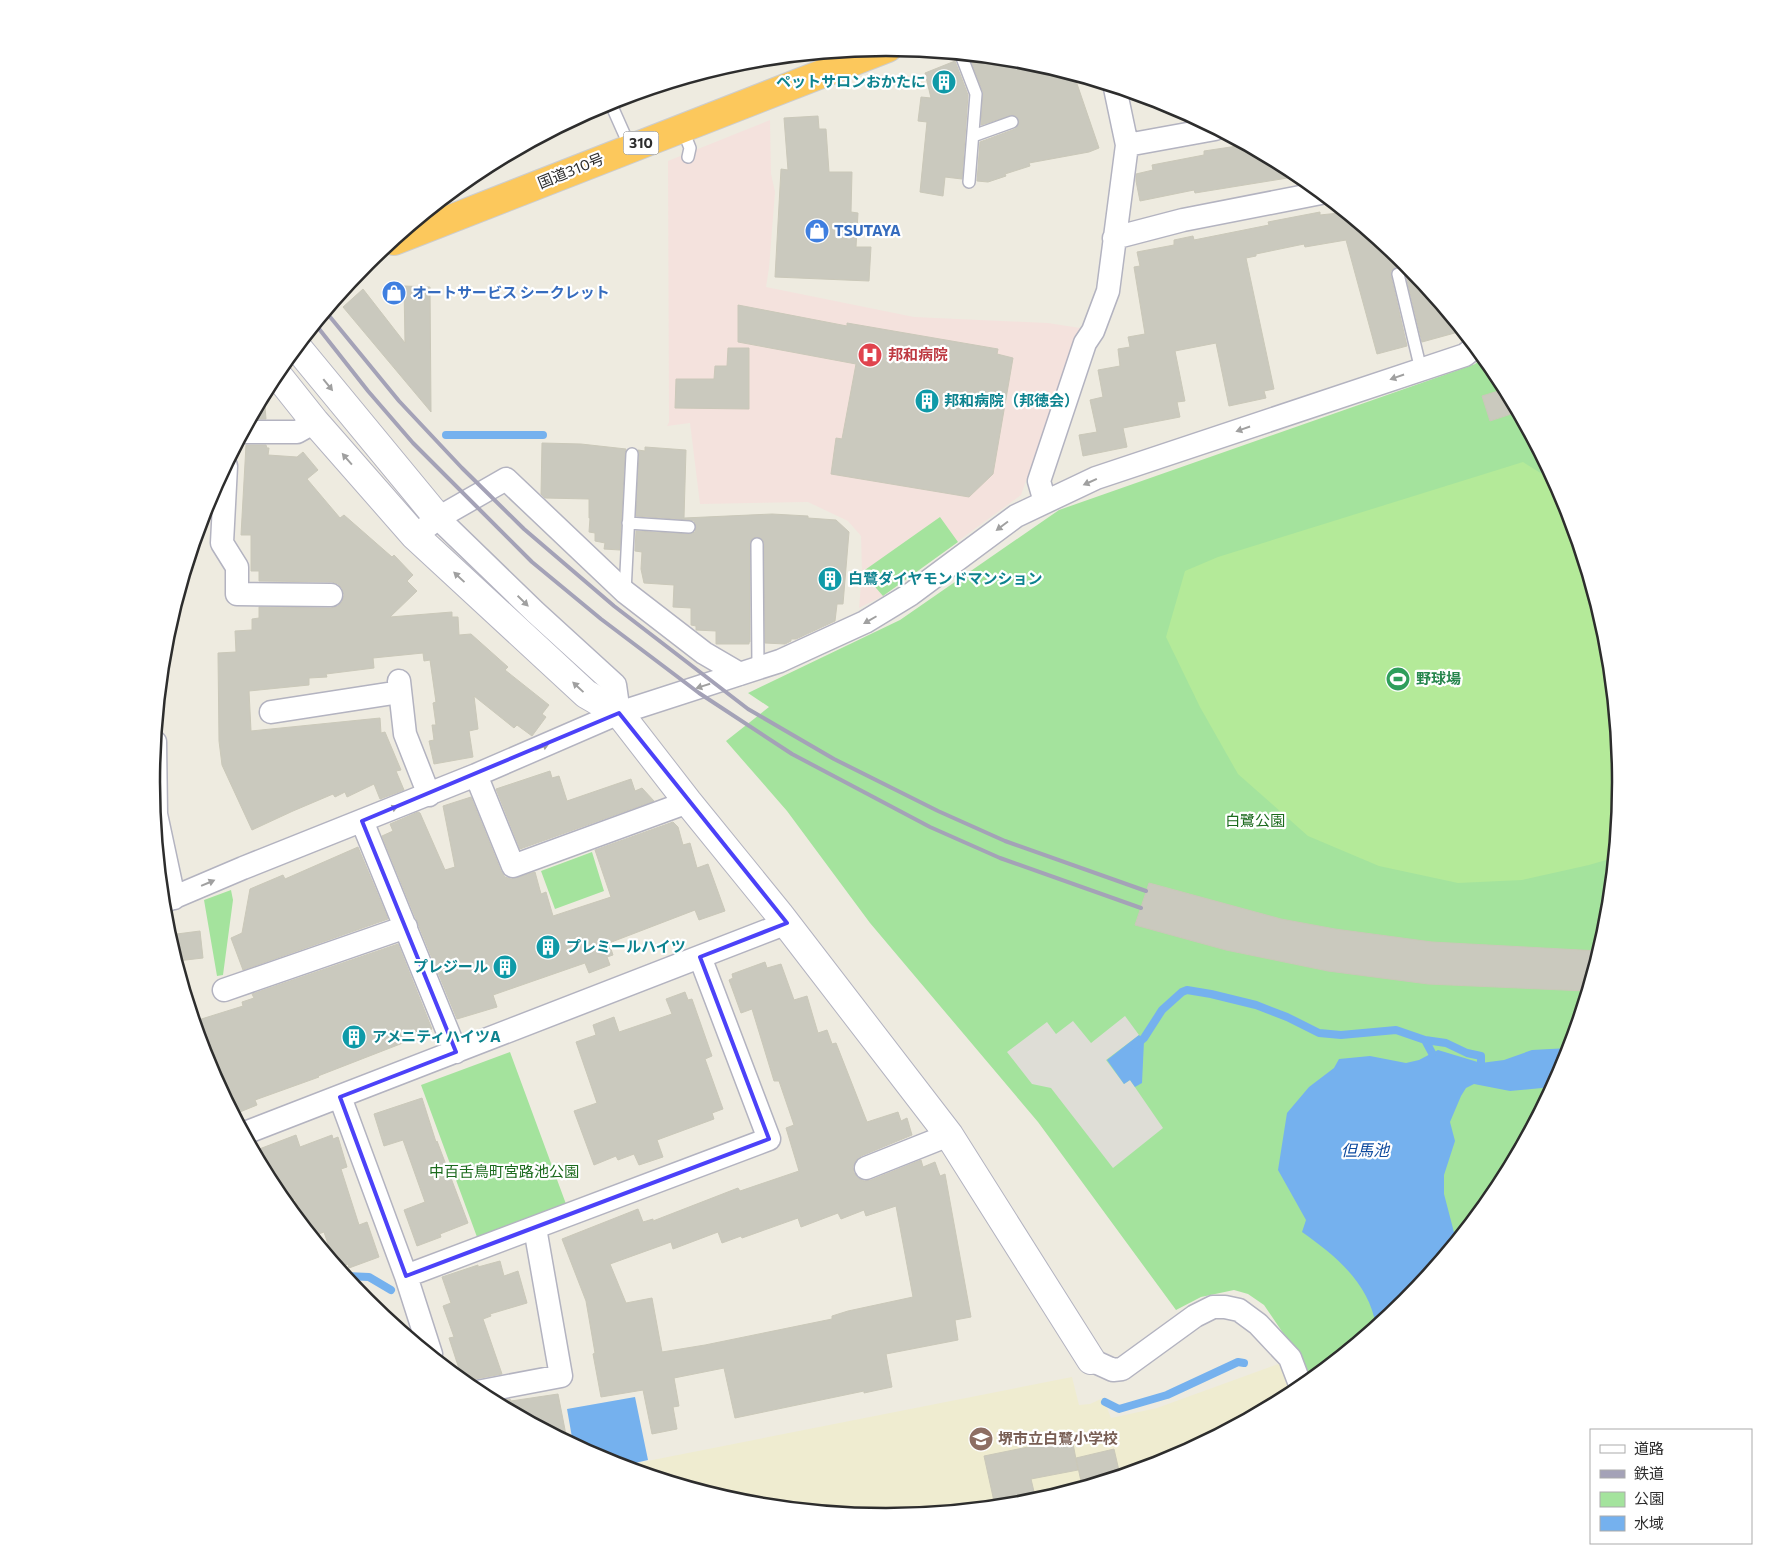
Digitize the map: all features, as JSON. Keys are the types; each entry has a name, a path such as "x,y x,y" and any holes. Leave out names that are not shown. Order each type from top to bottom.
{"highway":[{"name":"国道310号","path":"410,234 865,57"}],"street":[{"path":"1044,502 1039,481 1085,343 1094,331 1108,291 1127,146 1116,94"},
{"path":"1127,146 1207,131"},
{"path":"1114,238 1183,220 1312,195"},
{"path":"301,352 438,518 535,612 616,685 619,713"},
{"path":"170,900 476,776 619,713 780,661 865,622 911,594 1016,516 1096,478 1421,370 1465,355 1470,352"},
{"path":"282,381 315,422 415,536 586,694 619,713 786,923 949,1135 1091,1360 1113,1370 1122,1369 1195,1316 1213,1307 1225,1307 1239,1310 1258,1324 1290,1358 1298,1379"},
{"path":"250,432 297,432 315,422"},
{"path":"415,536 438,518 506,479 625,592 704,653 749,671"},
{"path":"225,482 222,543 237,567 237,594 331,595"},
{"path":"271,712 400,687 406,734 429,795"},
{"path":"476,776 513,866 688,802"},
{"path":"362,821 456,1052"},
{"path":"250,1131 786,923"},
{"path":"224,990 406,928"},
{"path":"406,1276 769,1139 700,957"},
{"path":"340,1097 406,1276 428,1345"},
{"path":"866,1168 949,1135"},
{"path":"490,1390 561,1376 535,1228"}],"lane":[{"path":"963,61 976,94 969,182"},
{"path":"613,109 630,147"},
{"path":"973,136 1012,122"},
{"path":"682,128 690,148 688,157"},
{"path":"1398,274 1421,370"},
{"path":"625,592 632,454"},
{"path":"628,523 689,527"},
{"path":"749,671 757,544"}],"highlighted area":[{"path":"619,713 787,923 700,957 769,1139 406,1276 340,1097 456,1052 362,821"}],"shaded area":[{"path":"634,102 613,110 599,115"},
{"name":"邦和病院","path":"770,120 771,174 775,192 766,287 914,317 1048,323 1080,328 1064,383 1061,382 1021,495 883,596 859,608 862,572 861,536 848,521 808,502 700,504 690,423 667,426 669,422 668,161"},
{"path":"1125,1016 1139,1035 1106,1060 1124,1084 1130,1080 1163,1128 1113,1168 1051,1088 1032,1084 1007,1052 1047,1022 1056,1034 1073,1021 1091,1043"},
{"name":"堺市立白鷺小学校","path":"1281,1363 1289,1385 1249,1411 1164,1453 1074,1483 1028,1494 981,1502 886,1508 791,1502 744,1494 698,1483 636,1463 1072,1377 1079,1405 1090,1404 1103,1398 1111,1418 1157,1408"}],"green space":[{"name":"白鷺公園","path":"1477,362 1515,419 1537,461 1557,504 1587,594 1598,640 1606,687 1610,735 1612,782 1606,877 1598,924 1587,970 1573,1015 1557,1060 1515,1145 1462,1224 1432,1261 1365,1328 1307,1372 1304,1364 1264,1305 1248,1294 1234,1290 1201,1297 1176,1310 1038,1122 870,923 787,811 726,741 769,707 748,693 900,620 1059,510"},
{"name":"野球場","path":"1523,462 1543,475 1557,504 1587,594 1598,640 1606,687 1612,782 1607,860 1522,880 1458,883 1379,866 1308,836 1238,774 1200,707 1166,637 1185,571 1218,557"},
{"path":"940,517 958,542 883,596 862,572"},
{"path":"592,852 604,891 555,909 541,871"},
{"path":"231,890 233,900 223,975 217,976 204,900"},
{"name":"中百舌鳥町宮路池公園","path":"510,1052 566,1204 477,1237 421,1085"}],"water":[{"path":"1139,1035 1144,1041 1142,1083 1135,1087 1130,1080 1124,1084 1107,1060"},
{"name":"但馬池","path":"1561,1048 1544,1088 1510,1091 1474,1084 1466,1088 1461,1096 1450,1122 1455,1141 1444,1175 1444,1194 1454,1233 1432,1261 1374,1319 1366,1297 1349,1272 1339,1261 1302,1232 1306,1220 1278,1170 1287,1113 1309,1087 1334,1068 1339,1059 1370,1056 1406,1063 1419,1060 1438,1050 1481,1063 1504,1060 1532,1050"},
{"path":"635,1397 648,1460 636,1463 608,1453 572,1436 567,1409"}],"building":[{"path":"955,61 968,95 962,179 945,177 943,196 920,192 927,122 918,121 921,97 931,98 925,73"},
{"path":"971,61 1028,70 1076,82 1099,148 1089,152 1029,163 1030,166 988,182 977,181 980,142 1015,129 1019,123 1017,117 1013,115 981,125 983,92"},
{"name":"TSUTAYA","path":"818,116 819,129 826,129 829,172 852,172 851,212 858,213 856,247 871,247 869,281 775,277 781,169 788,170 784,118"},
{"path":"1236,146 1287,178 1195,193 1194,190 1140,201 1136,174 1153,170 1152,165 1204,155 1204,151"},
{"path":"1320,212 1320,215 1337,213 1365,236 1397,267 1391,271 1391,276 1407,346 1377,354 1346,240 1305,247 1304,244 1256,254 1256,256 1246,258 1274,389 1264,391 1266,398 1229,406 1216,343 1175,351 1185,401 1177,402 1180,417 1123,428 1127,447 1083,456 1079,435 1097,432 1090,400 1103,397 1098,370 1120,366 1118,349 1130,347 1128,337 1145,334 1134,267 1140,266 1137,252 1174,245 1174,240 1193,236 1194,240 1269,225 1268,222"},
{"path":"1406,276 1432,303 1456,333 1422,342"},
{"path":"404,286 430,287 431,412 343,307 363,289 405,343"},
{"name":"邦和病院（邦徳会）","path":"738,305 847,326 847,323 998,349 997,354 1013,358 993,474 969,497 831,474 836,438 842,439 856,364 738,342"},
{"path":"728,348 749,348 749,409 675,408 676,379 714,379 715,366 727,366"},
{"path":"1497,391 1512,414 1490,421 1482,396"},
{"path":"265,407 266,419 257,419"},
{"path":"542,443 581,444 626,449 620,550 604,549 605,543 595,541 595,533 589,532 589,499 545,498 541,494"},
{"path":"246,445 266,445 269,448 268,455 297,457 303,452 318,470 307,479 340,518 344,515 392,557 394,555 413,575 407,581 417,591 390,617 452,612 452,617 458,617 459,635 471,634 508,667 505,670 549,705 542,714 546,717 532,736 517,725 514,728 474,696 478,729 469,731 473,757 434,764 429,741 434,740 432,725 436,725 433,703 436,702 430,660 424,661 423,653 373,658 374,668 326,674 327,677 309,678 309,685 249,691 251,731 380,718 381,733 385,732 401,770 396,771 404,790 380,799 374,784 347,797 345,792 335,797 333,794 252,830 222,765 219,741 218,653 236,652 235,631 252,630 252,619 259,618 259,607 331,608 338,606 342,602 344,595 342,588 332,582 259,581 259,571 251,571 251,535 241,535"},
{"path":"645,447 686,450 684,518 772,514 836,520 849,532 843,604 837,604 835,621 796,639 791,639 791,641 785,644 765,643 764,544 763,540 757,537 753,538 750,544 749,644 716,644 716,631 696,630 696,626 691,625 691,608 673,607 674,585 644,583 641,569 642,552 635,551 636,531 689,534 695,532 696,527 694,521 689,520 636,516 638,450 645,451"},
{"path":"550,771 552,778 559,776 567,801 631,779 635,791 642,788 654,801 520,849 496,789"},
{"path":"471,797 505,877 511,879 535,872 541,894 546,892 553,916 611,897 595,850 673,822 678,827 683,845 690,843 697,868 708,864 725,911 699,920 695,910 609,943 613,955 607,957 610,965 589,973 585,963 493,995 497,1007 457,1019 382,836 393,831 390,824 418,812 445,870 455,867 443,806"},
{"path":"358,847 388,919 243,970 231,938 242,933 250,889 283,875 285,879"},
{"path":"1149,883 1281,919 1335,929 1432,942 1592,951 1581,991 1428,984 1328,971 1226,950 1135,925"},
{"path":"200,931 203,958 183,960 176,934"},
{"path":"398,944 432,1029 407,1038 408,1041 319,1077 255,1100 257,1105 240,1112 215,1060 201,1019 243,1006 242,1002 254,998 252,994"},
{"path":"765,962 767,968 781,964 794,1000 807,996 818,1033 827,1030 832,1044 836,1043 867,1122 898,1112 901,1121 907,1118 912,1135 861,1156 856,1160 853,1167 854,1173 864,1181 871,1180 921,1160 923,1167 935,1162 940,1176 945,1174 971,1317 955,1320 958,1340 886,1354 892,1387 864,1393 864,1391 735,1418 724,1368 674,1378 679,1406 673,1407 677,1429 652,1434 643,1390 601,1397 586,1301 562,1239 638,1209 643,1222 653,1219 653,1221 738,1188 740,1191 799,1171 786,1128 794,1125 779,1081 774,1081 752,1009 741,1013 729,980 733,978 732,974","holes":["896,1206 913,1297 848,1311 832,1316 832,1319 662,1352 652,1298 626,1303 610,1264 671,1242 673,1249 718,1232 722,1243 798,1218 801,1227 838,1213 841,1219 864,1210 866,1216"]},
{"path":"685,992 688,1000 692,999 712,1056 705,1059 723,1109 712,1113 714,1119 657,1140 663,1157 639,1165 634,1154 618,1160 616,1156 594,1165 574,1111 597,1103 576,1042 596,1035 593,1025 614,1017 619,1032 672,1014 666,999"},
{"path":"422,1098 436,1142 468,1223 440,1234 441,1237 417,1246 404,1210 425,1202 403,1140 384,1146 374,1114"},
{"path":"296,1135 300,1147 332,1135 333,1139 338,1137 347,1167 341,1169 359,1225 367,1222 379,1257 349,1268 348,1264 344,1265 329,1248 324,1232 318,1234 310,1224 260,1149"},
{"path":"500,1261 504,1276 518,1271 527,1303 490,1314 491,1316 483,1319 502,1374 475,1379 459,1368 449,1338 454,1337 443,1306 451,1303 442,1277 478,1265 478,1267"},
{"path":"558,1394 566,1433 506,1400 510,1399 511,1401"},
{"path":"1072,1438 1078,1470 1031,1479 1034,1493 994,1500 984,1456"},
{"path":"1114,1449 1119,1469 1081,1481 1076,1458"}],"waterway":[{"path":"446,435 543,435"},
{"path":"1135,1046 1144,1038 1162,1010 1182,992 1187,990 1256,1005 1287,1017 1319,1033 1341,1035 1396,1030 1425,1040 1432,1053"},
{"path":"1425,1040 1446,1043 1467,1053 1481,1056 1481,1063"},
{"path":"355,1276 369,1277 391,1290"},
{"path":"1105,1402 1119,1409 1167,1395 1238,1362 1244,1363"}],"railway":[{"path":"329,316 399,401 462,468 524,529 614,606 748,709 834,759 938,811 1005,841 1146,891"},
{"path":"319,329 368,391 413,443 532,562 601,619 699,693 792,754 930,827 1000,858 1141,908"}],"place":[{"name":"ペットサロンおかたに","path":"944,82"},
{"name":"TSUTAYA","path":"817,231"},
{"name":"オートサービス シークレット","path":"394,293"},
{"name":"邦和病院","path":"870,355"},
{"name":"邦和病院（邦徳会）","path":"927,401"},
{"name":"白鷺ダイヤモンドマンション","path":"830,579"},
{"name":"野球場","path":"1398,679"},
{"name":"プレミールハイツ","path":"548,947"},
{"name":"プレジール","path":"505,967"},
{"name":"アメニティハイツA","path":"354,1037"},
{"name":"堺市立白鷺小学校","path":"981,1439"}]}
